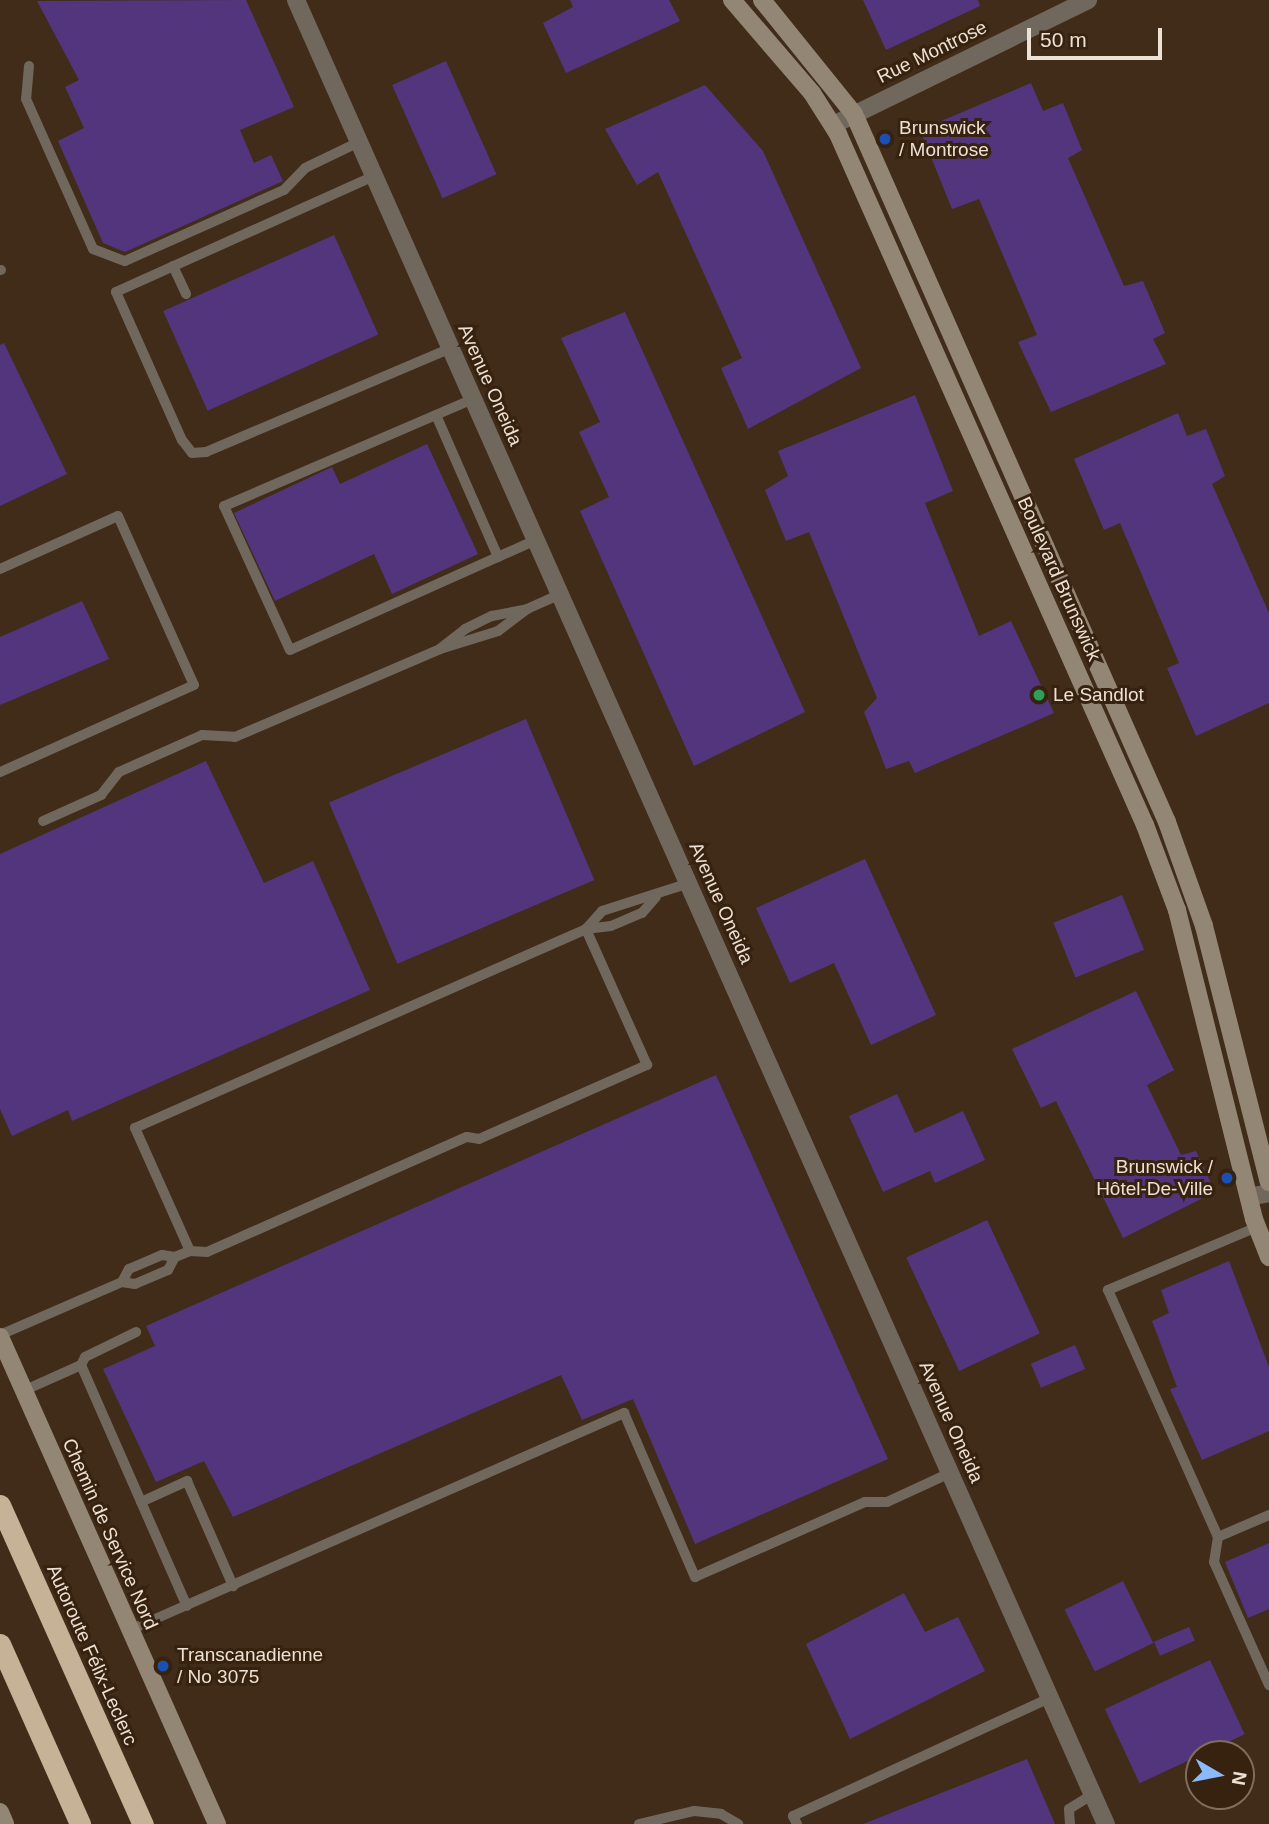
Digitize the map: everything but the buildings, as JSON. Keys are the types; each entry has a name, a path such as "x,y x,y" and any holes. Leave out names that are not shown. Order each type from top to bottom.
{"highway":[{"name":"Autoroute Félix-Leclerc","path":"0,1505 143,1824"},
{"path":"0,1644 80,1824"},
{"path":"54,1766 74,1824"}],"street":[{"name":"Avenue Oneida","path":"296,0 1106,1824"},
{"name":"Boulevard Brunswick","path":"733,0 833,125 1164,872 1257,1227 1269,1258"},
{"name":"Boulevard Brunswick","path":"762,0 854,114 1182,858 1269,1182"},
{"name":"Rue Montrose","path":"833,125 1088,0"},
{"path":"1249,1197 1269,1193"},
{"name":"Chemin de Service Nord","path":"0,1336 217,1824"},
{"path":"0,1812 5,1824"}],"lane":[{"path":"29,66 26,99 93,249 125,261 284,190 305,168 359,142"},
{"path":"374,176 116,292 182,440 192,453 206,452 451,348"},
{"path":"173,265 186,294"},
{"path":"473,398 224,506 290,650 536,540"},
{"path":"436,415 498,557"},
{"path":"0,569 118,516 194,684 0,772"},
{"path":"43,821 101,795 119,772 202,735 235,737 440,649 498,631 527,609 560,594"},
{"path":"440,649 465,629 492,616 527,609"},
{"path":"586,929 602,911 635,897 656,897 689,883"},
{"path":"190,1251 135,1128 586,929 611,926 642,913 656,897"},
{"path":"0,1336 122,1282 137,1265 162,1255 175,1257 190,1251 207,1252 467,1137 478,1139 646,1065 586,929"},
{"path":"1257,1227 1108,1290 1218,1537 1214,1562 1269,1685"},
{"path":"122,1282 135,1284 168,1270 175,1257"},
{"path":"23,1391 81,1366 85,1357 136,1332"},
{"path":"81,1366 187,1606"},
{"path":"130,1630 624,1413 695,1577 865,1502 887,1502 950,1473"},
{"path":"141,1502 187,1481 233,1586"},
{"path":"1218,1537 1269,1515"},
{"path":"797,1824 793,1816 1050,1698"},
{"path":"1070,1824 1069,1809 1093,1794"},
{"path":"639,1824 694,1811 721,1814 737,1824"}],"place":[{"name":"Brunswick / Montrose","path":"885,139"},
{"name":"Le Sandlot","path":"1039,695"},
{"name":"Brunswick / Hôtel-De-Ville","path":"1227,1178"},
{"name":"Transcanadienne / No 3075","path":"163,1666"}]}
